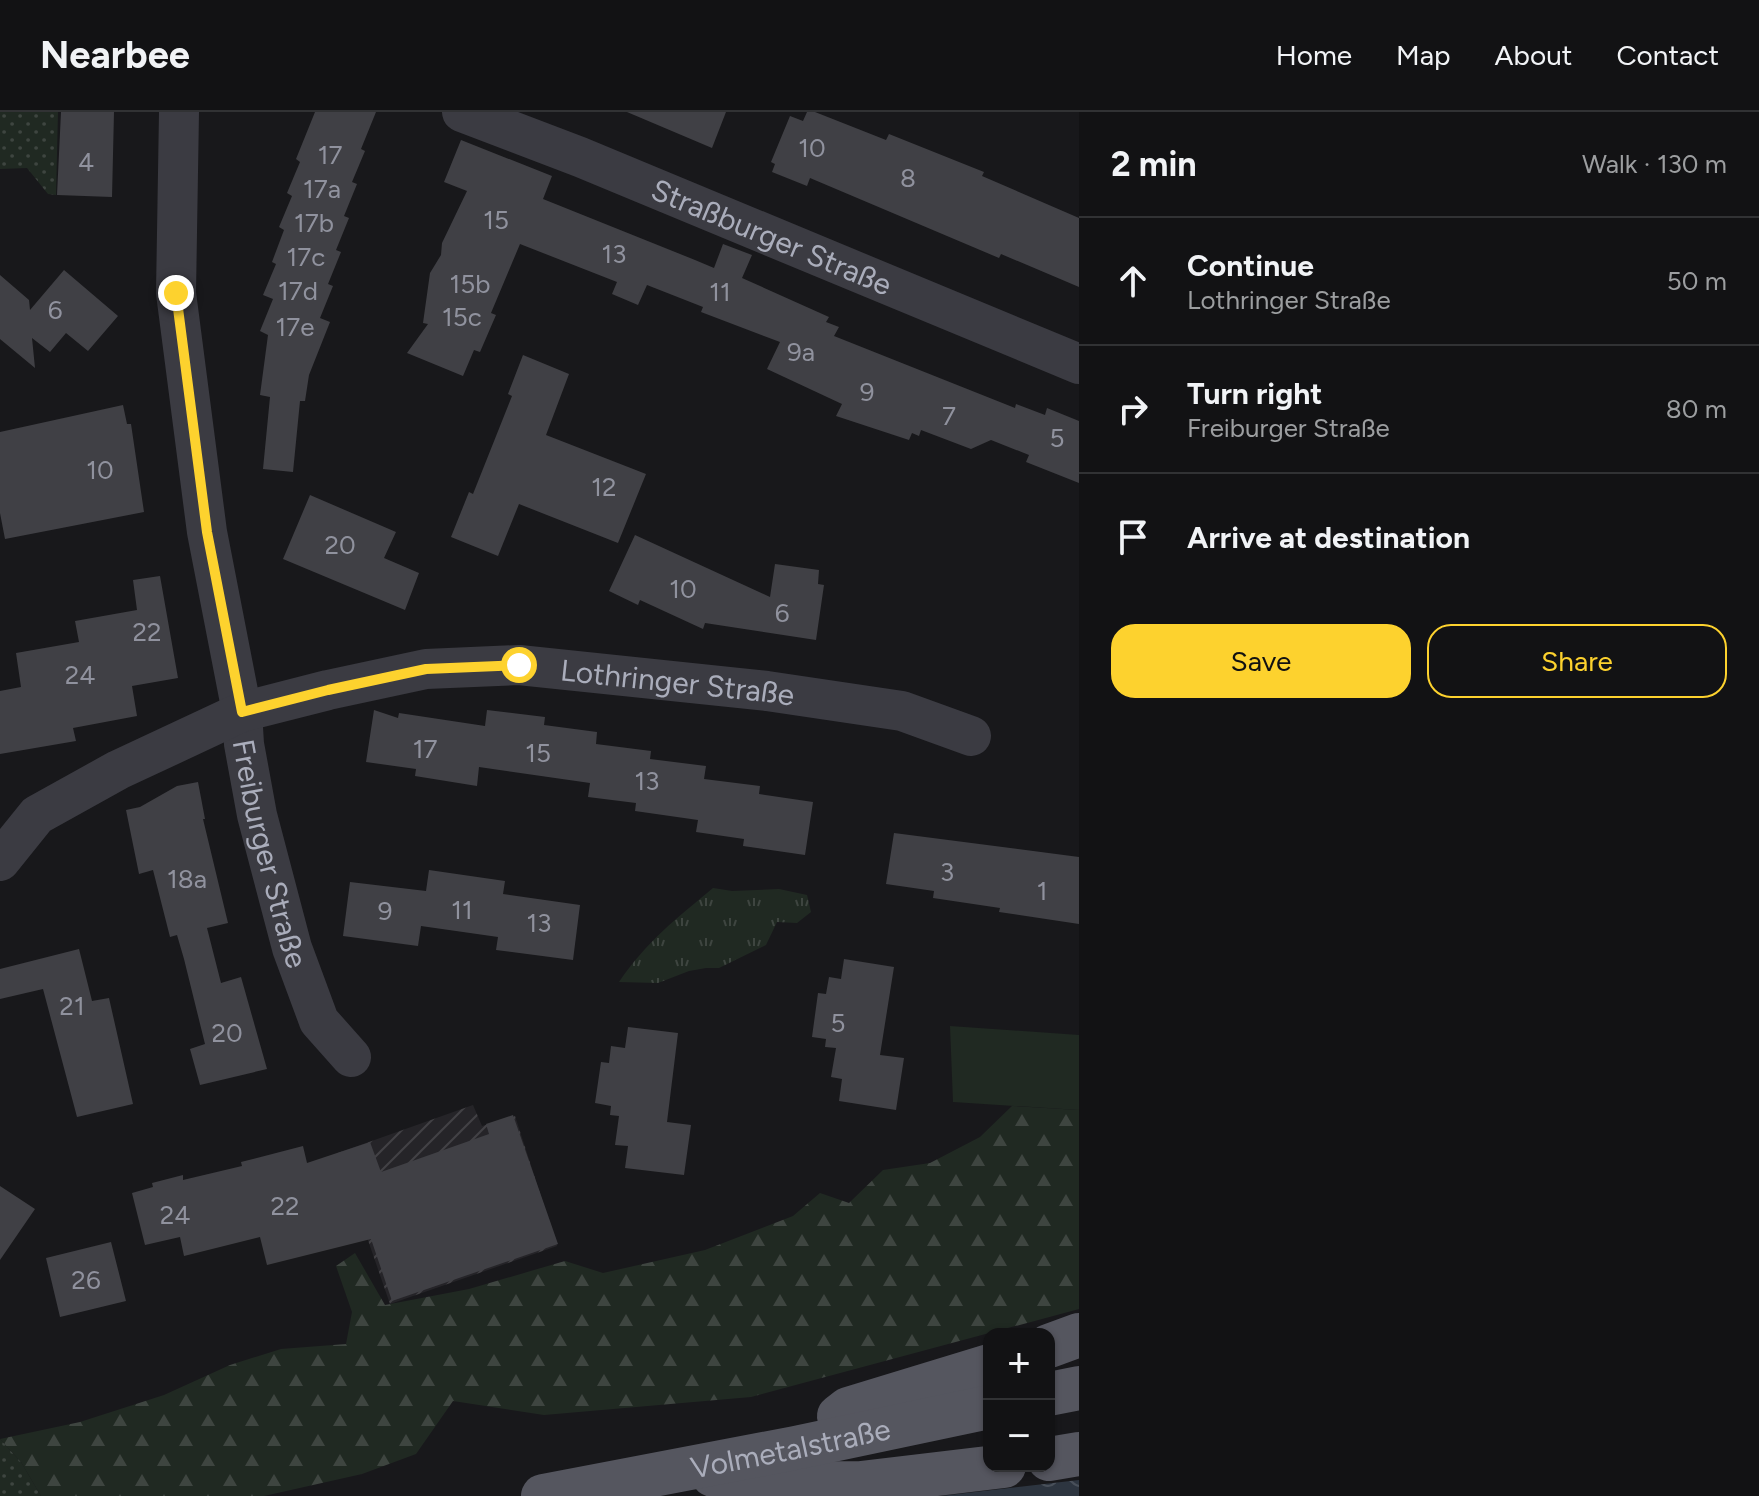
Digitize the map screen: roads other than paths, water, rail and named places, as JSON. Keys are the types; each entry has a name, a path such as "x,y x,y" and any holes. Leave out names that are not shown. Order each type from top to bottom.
{"main road":[{"path":"1055,1344 1079,1335"},
{"path":"795,1448 848,1409 983,1368"},
{"path":"1055,1393 1079,1388"},
{"name":"Volmetalstraße","path":"543,1496 983,1408"},
{"path":"1055,1458 1079,1454"},
{"path":"671,1470 781,1484 861,1483 983,1468"}],"street":[{"name":"Freiburger Straße","path":"179,112 176,293 207,532 242,712 244,744 257,815 292,948 319,1021 351,1057"},
{"name":"Straßburger Straße","path":"462,112 580,157 1079,364"},
{"name":"Lothringer Straße","path":"0,861 37,815 118,770 242,712 426,669 519,665 767,691 902,711 971,736"}],"water":[{"path":"1079,1480 1079,1496 941,1496"}]}
